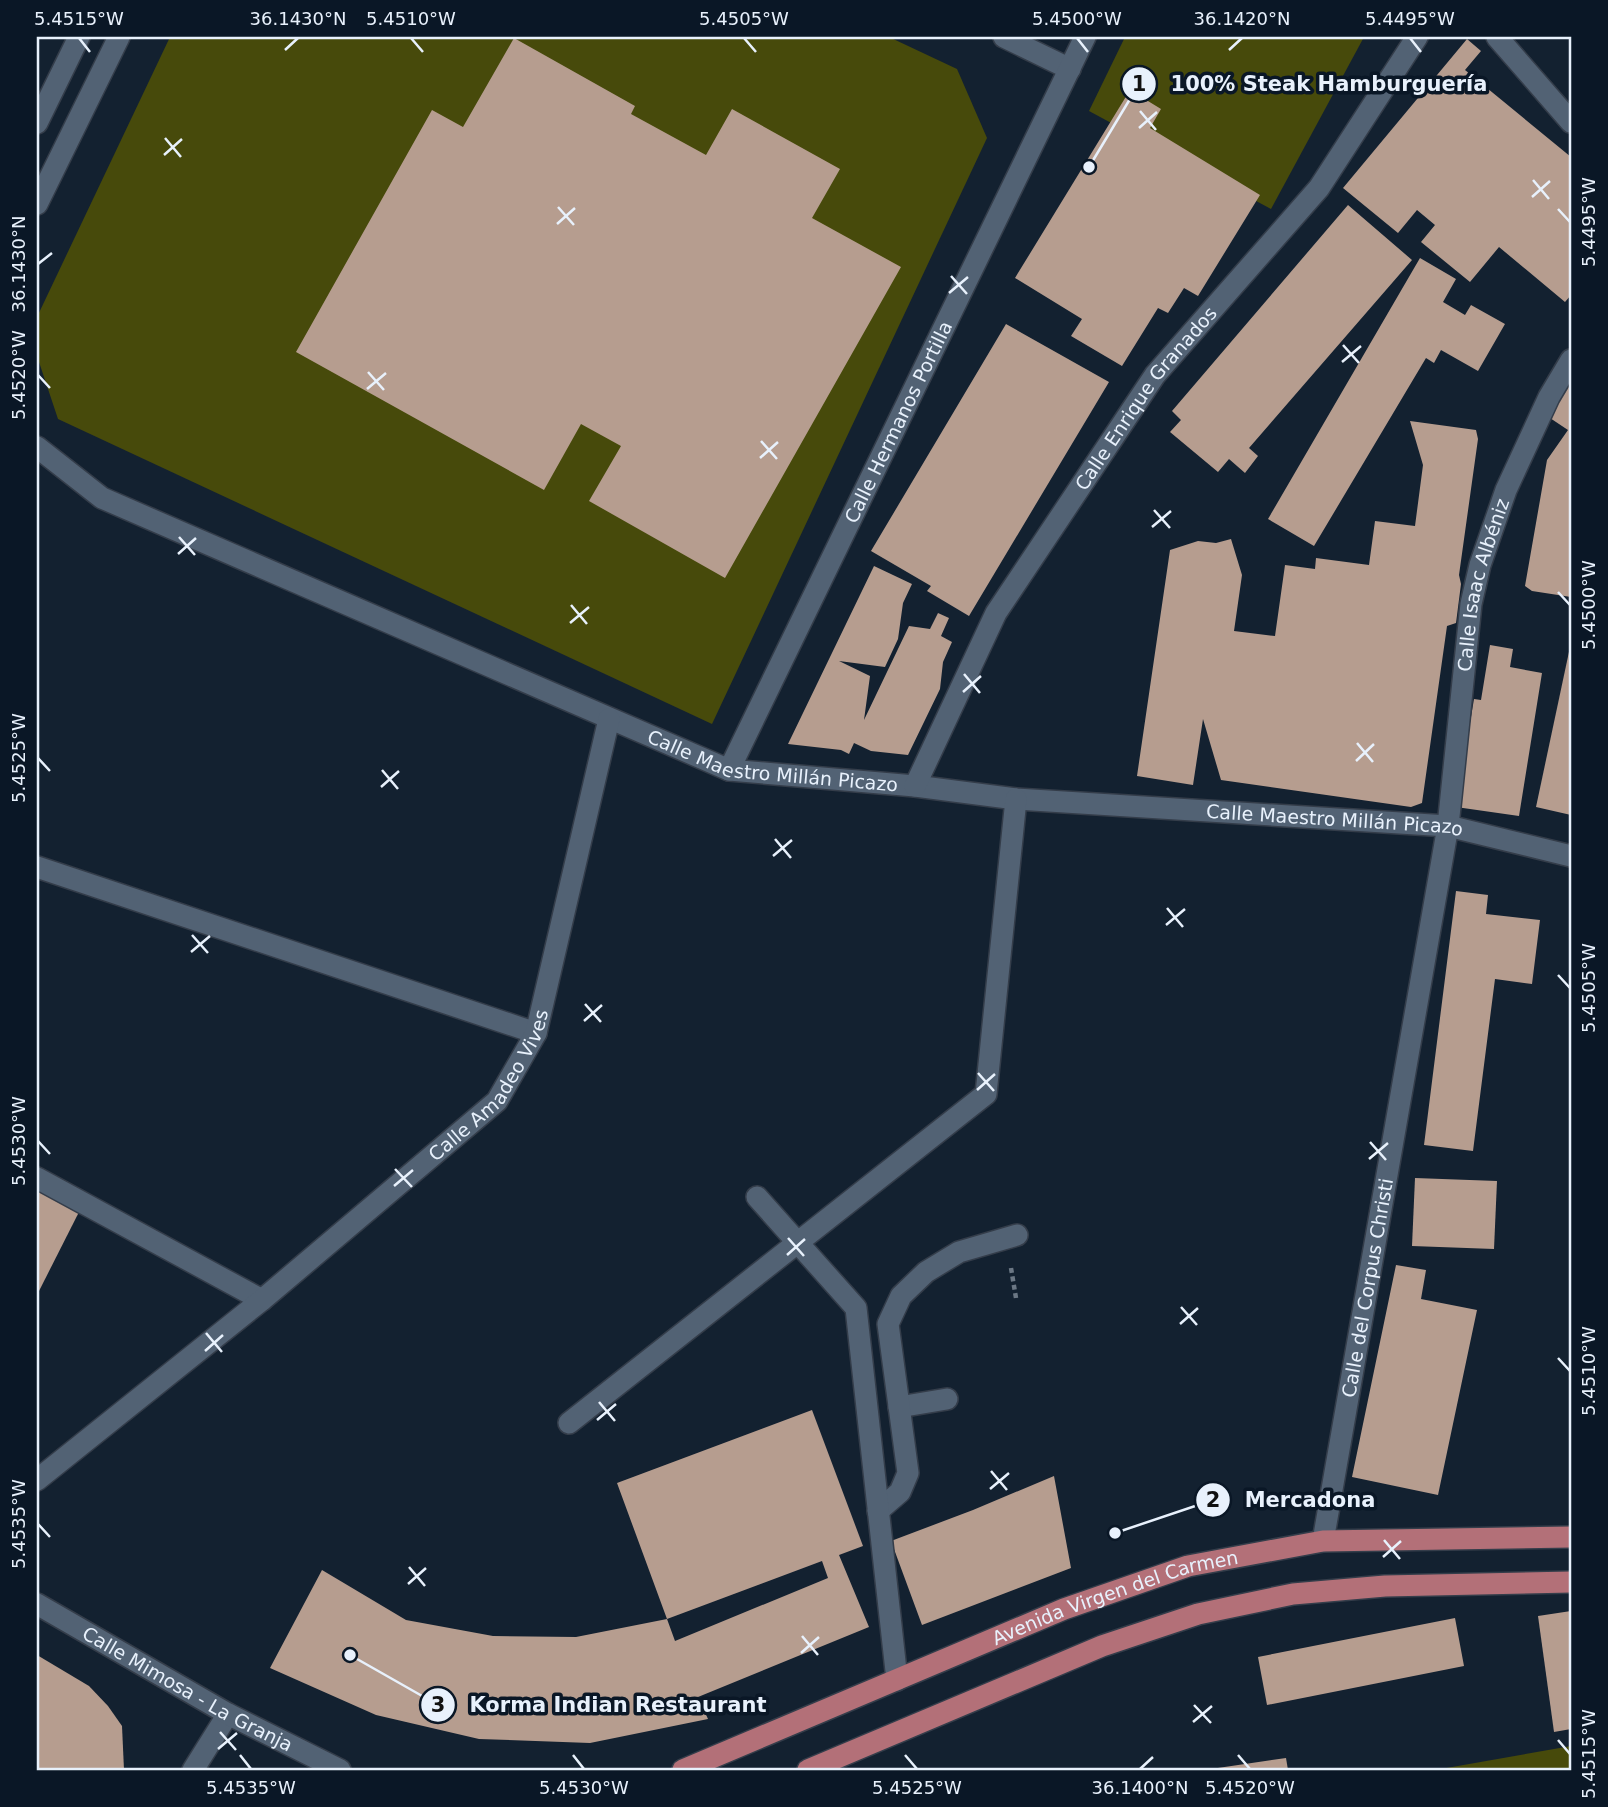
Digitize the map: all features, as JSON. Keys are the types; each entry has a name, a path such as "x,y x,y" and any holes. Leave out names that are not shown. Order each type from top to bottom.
{"main road":[{"name":"Avenida Virgen del Carmen","path":"683,1770 1064,1609 1188,1566 1323,1541 1571,1537"},
{"name":"Avenida Virgen del Carmen","path":"808,1770 1102,1646 1198,1614 1306,1593 1385,1586 1571,1582"}],"street":[{"path":"37,123 79,37"},
{"path":"37,204 118,37"},
{"path":"1004,37 1070,69"},
{"name":"Calle Hermanos Portilla","path":"729,770 1085,37"},
{"name":"Calle Enrique Granados","path":"915,786 996,613 1155,375 1319,188 1417,37"},
{"path":"1497,37 1571,122"},
{"name":"Calle Isaac Albéniz","path":"1448,827 1471,604 1480,565 1506,490 1549,397 1571,360"},
{"name":"Calle Maestro Millán Picazo","path":"37,447 102,498 729,770 915,786 1016,799 1448,827 1571,856"},
{"name":"Calle Amadeo Vives","path":"37,1480 262,1300 497,1101 536,1033 609,719"},
{"path":"569,1423 986,1094 1016,799"},
{"name":"Calle del Corpus Christi","path":"1323,1541 1448,827"},
{"path":"37,867 536,1033"},
{"path":"37,1178 262,1300"},
{"path":"757,1197 856,1308 897,1680"},
{"path":"878,1511 900,1492 908,1473 888,1324 901,1296 926,1272 959,1252 1017,1234"},
{"path":"899,1407 947,1399"},
{"name":"Calle Mimosa - La Granja","path":"37,1604 228,1714 340,1770"},
{"path":"193,1770 228,1714"}],"path":[{"path":"1010,1261 1016,1298"}],"shaded area":[{"path":"170,37 889,37 957,69 987,138 712,724 58,419 37,356 37,317"},
{"path":"1125,37 1364,37 1271,209 1089,111"},
{"path":"1571,1746 1571,1770 1435,1770"}],"building":[{"path":"514,38 635,106 631,114 706,155 732,109 840,169 812,218 901,267 725,578 589,501 621,446 581,424 544,490 296,352 432,110 463,127"},
{"path":"1467,39 1481,51 1465,70 1571,157 1571,295 1565,302 1499,247 1470,282 1421,242 1435,225 1417,210 1398,233 1343,188"},
{"path":"1130,90 1161,109 1150,128 1260,195 1198,296 1184,288 1168,313 1158,308 1122,366 1071,336 1082,319 1015,278"},
{"path":"1348,205 1412,260 1249,448 1258,456 1245,473 1229,459 1218,472 1170,432 1181,420 1172,411"},
{"path":"1420,258 1456,279 1443,302 1465,315 1471,305 1505,324 1478,371 1441,350 1434,363 1426,358 1314,546 1268,519"},
{"path":"1006,324 1109,382 969,616 927,591 931,586 871,551"},
{"path":"1571,381 1571,597 1532,591 1525,586 1547,460 1568,430 1547,416"},
{"path":"1410,421 1476,430 1478,439 1459,575 1461,584 1456,623 1447,626 1422,803 1411,807 1221,780 1203,719 1193,785 1137,776 1170,550 1198,541 1216,543 1231,539 1242,575 1234,631 1275,636 1285,565 1315,569 1316,558 1369,565 1375,521 1415,526 1423,465"},
{"path":"874,566 912,584 903,603 898,639 885,667 839,661 870,676 864,720 909,626 930,629 938,613 949,618 941,636 952,642 943,662 940,689 908,755 871,751 854,743 849,754 841,750 788,744"},
{"path":"1490,645 1513,649 1510,667 1542,673 1519,816 1456,807 1474,699 1481,700"},
{"path":"1571,647 1571,815 1536,807"},
{"path":"1456,891 1488,895 1486,914 1540,920 1532,984 1495,979 1473,1151 1424,1145"},
{"path":"1415,1178 1497,1181 1494,1249 1412,1246"},
{"path":"37,1186 80,1210 37,1295"},
{"path":"1396,1265 1426,1270 1421,1299 1477,1310 1438,1495 1352,1477"},
{"path":"812,1410 863,1546 839,1555 869,1627 698,1697 708,1719 590,1743 479,1739 376,1715 270,1668 322,1570 406,1620 493,1636 576,1637 667,1619 617,1483","holes":["822,1561 828,1578 675,1641 667,1619"]},
{"path":"1054,1476 1071,1568 922,1625 891,1541"},
{"path":"1571,1611 1571,1729 1554,1732 1538,1616"},
{"path":"1455,1618 1464,1666 1267,1705 1258,1657"},
{"path":"37,1655 89,1686 108,1706 122,1726 124,1770 37,1770"},
{"path":"1286,1758 1288,1770 1211,1770 1211,1769"}],"place":[{"name":"100% Steak Hamburguería","path":"1089,167"},
{"name":"Mercadona","path":"1115,1533"},
{"name":"Korma Indian Restaurant","path":"350,1655"}]}
